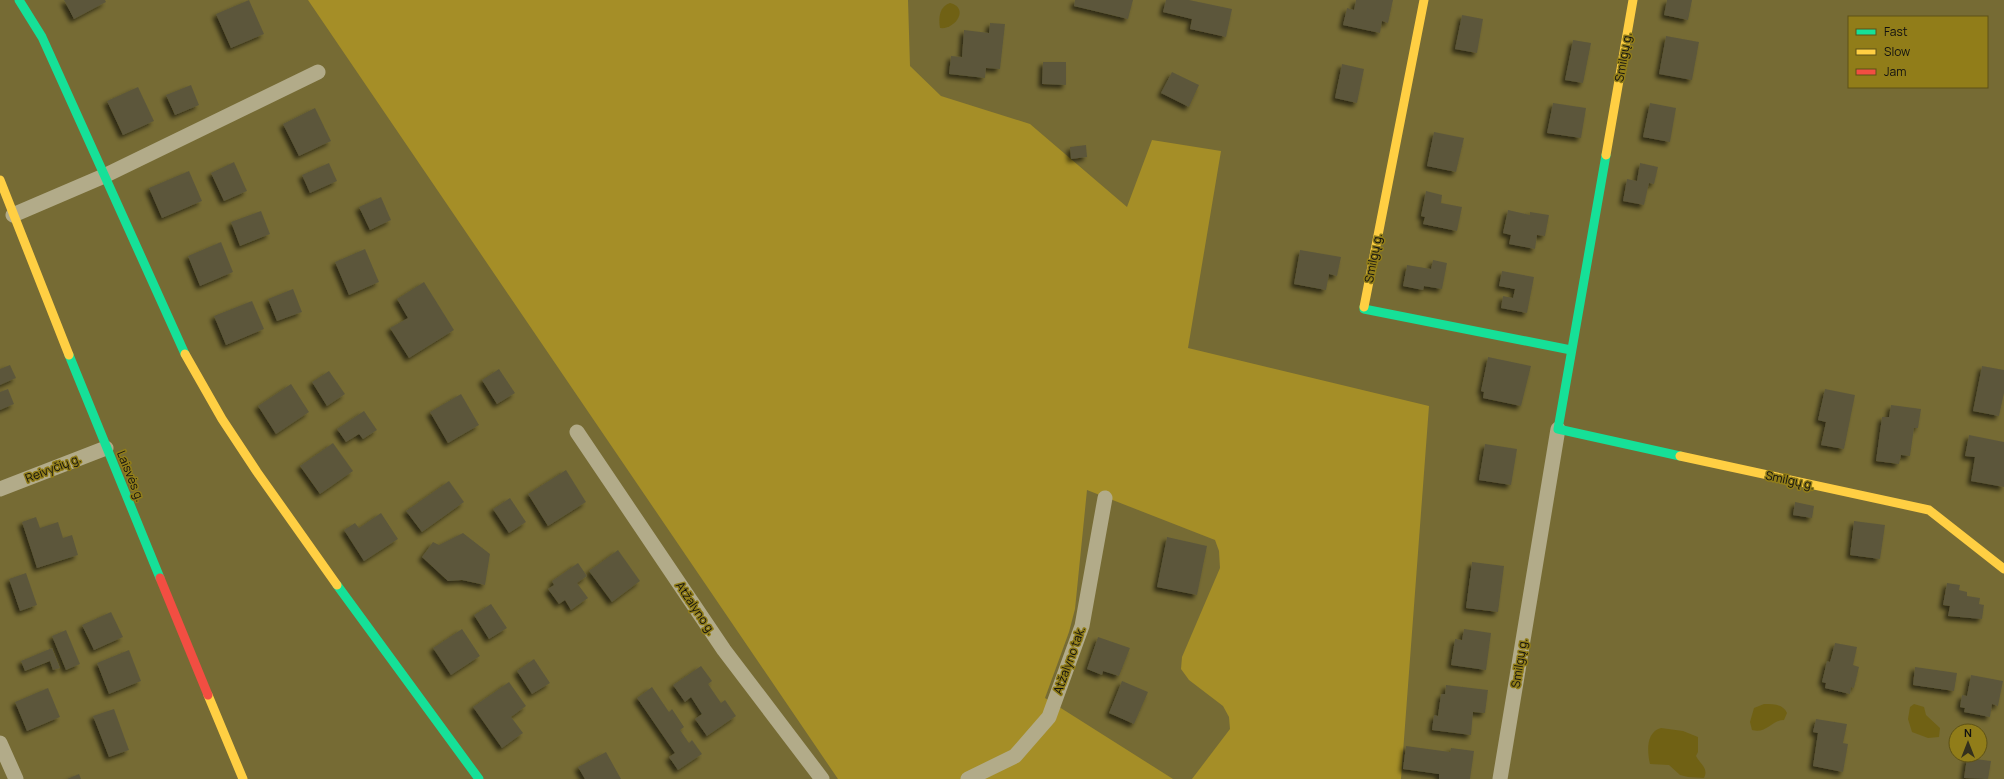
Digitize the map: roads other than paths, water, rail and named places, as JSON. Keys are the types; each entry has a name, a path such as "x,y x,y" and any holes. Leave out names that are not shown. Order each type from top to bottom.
{"street":[{"path":"19,0 42,37 190,365 210,399 259,475 478,779"},
{"name":"Smilgų g.","path":"1424,0 1364,309 1571,350"},
{"name":"Smilgų g.","path":"1500,779 1571,350 1633,0"},
{"path":"13,215 104,176 318,72"},
{"name":"Laisvės g.","path":"0,180 106,448 243,779"},
{"name":"Smilgų g.","path":"1558,429 1929,510 2004,569"},
{"name":"Atžalyno g.","path":"577,432 724,650 822,779"},
{"name":"Reivyčių g.","path":"0,489 106,448"},
{"name":"Atžalyno tak.","path":"968,779 1015,756 1049,717 1082,626 1106,498"},
{"path":"0,743 16,779"}]}
